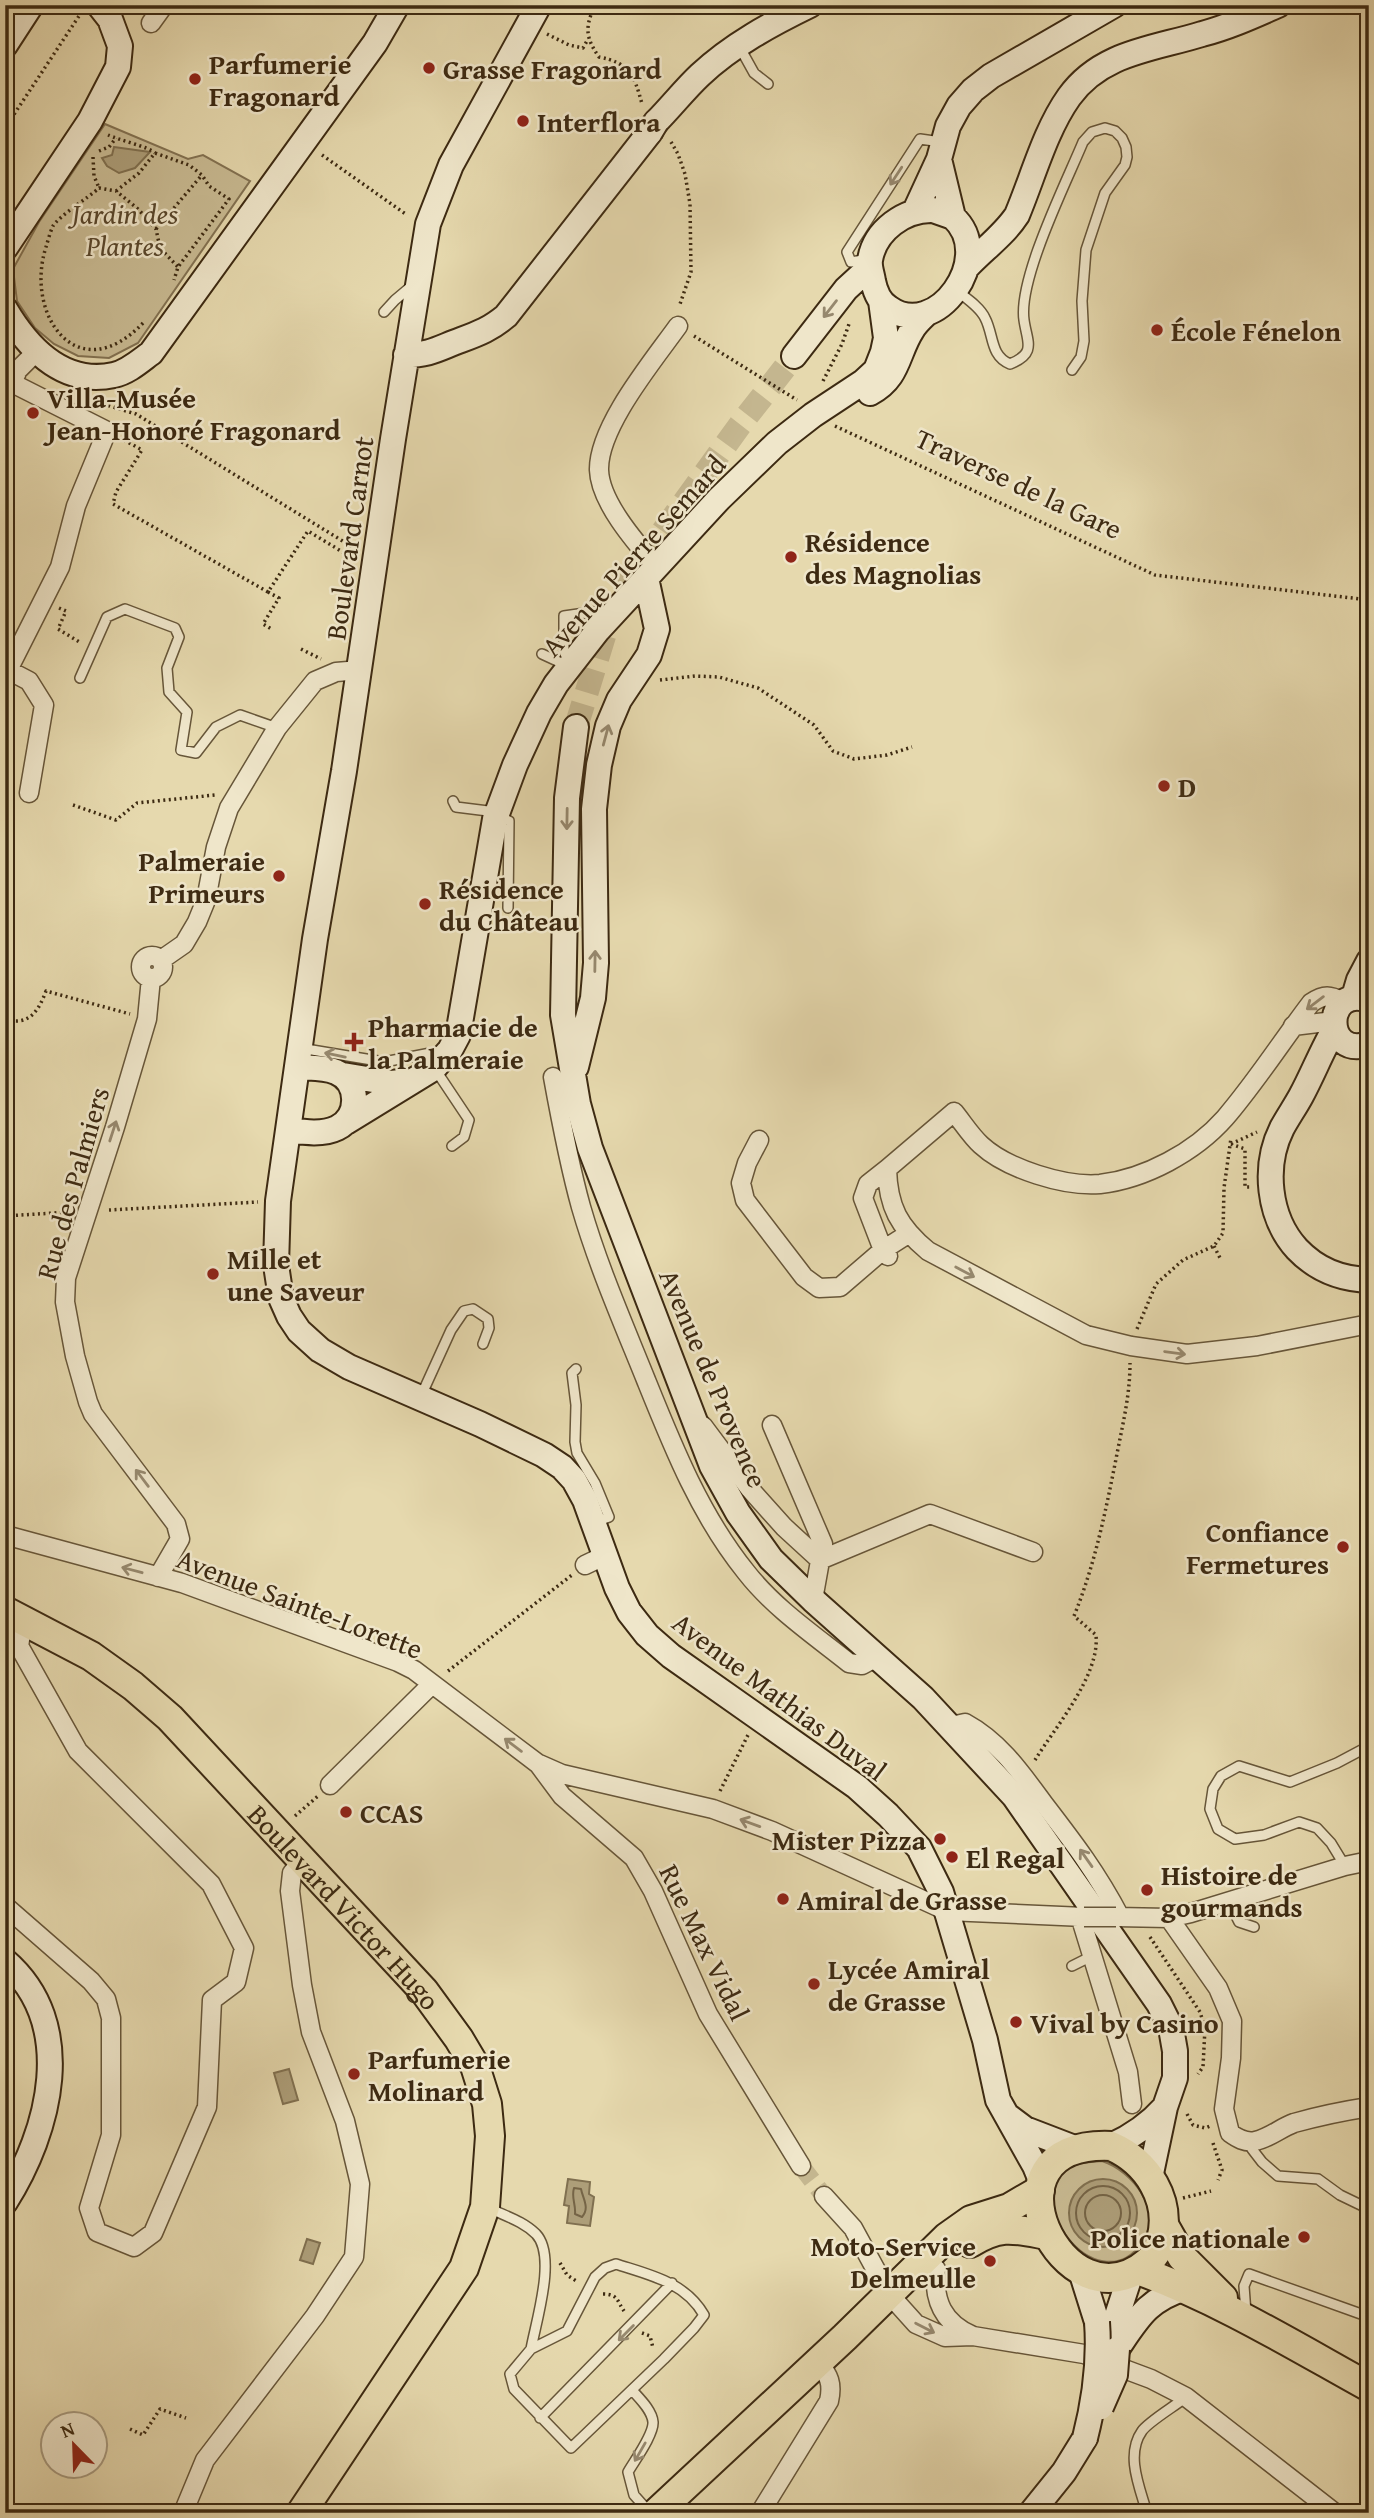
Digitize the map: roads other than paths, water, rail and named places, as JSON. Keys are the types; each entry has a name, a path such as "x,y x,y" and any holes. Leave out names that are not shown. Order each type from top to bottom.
{"main road":[{"path":"5,45 31,5"},
{"path":"5,309 36,352 73,372 93,377 116,375 135,366 151,353 375,43 397,5"},
{"path":"406,355 430,353 486,331 506,316 699,75 779,12 810,5"},
{"path":"915,211 941,150 948,126 959,106 973,90 991,76 1114,5"},
{"path":"870,263 875,290 881,301 890,309 909,315 927,313 938,307 957,290 967,267 1008,228 1017,215 1058,115 1082,82 1100,67 1122,55 1238,23 1278,5"},
{"path":"5,248 90,121 118,68 120,46 110,19 89,11"},
{"name":"Boulevard Carnot","path":"292,1104 315,939 360,670 369,548 412,324 428,224 451,165 533,15"},
{"path":"941,150 948,188 967,246 967,267"},
{"path":"794,356 846,289 870,263 880,239 903,216 915,211 933,210 957,221 995,226 1017,215"},
{"name":"Avenue Pierre Semard","path":"442,1059 458,1035 463,1013 497,814 539,713 569,666 613,613 777,443 821,401 863,382 876,370 886,338 881,301"},
{"name":"Avenue Pierre Semard","path":"821,401 853,400 874,391 888,379 898,365 912,330 927,313"},
{"path":"412,324 459,340"},
{"name":"Avenue de Provence","path":"563,1077 590,1013 596,963 594,809 599,765 608,726 619,700 649,655 657,629 651,572"},
{"name":"Avenue de Provence","path":"576,727 567,798 563,1077 578,1104 590,1148 712,1466 738,1513 771,1559 923,1698 1014,1796 1159,2004 1171,2028 1175,2051 1175,2078 1165,2107"},
{"path":"567,879 575,944 575,999 578,1006 590,1013"},
{"path":"1369,961 1347,1010 1282,1128 1271,1164 1271,1188 1277,1214 1291,1242 1310,1261 1340,1276 1369,1280"},
{"path":"1347,1010 1343,1041 1362,1045"},
{"path":"1302,1094 1330,1066 1362,1045"},
{"path":"299,1057 334,1071 353,1071 391,1083 412,1081"},
{"path":"288,1130 305,1132 336,1128 442,1059"},
{"path":"346,1122 355,1103 353,1071"},
{"name":"Avenue Mathias Duval","path":"292,1104 278,1201 276,1265 281,1297 299,1331 320,1350 349,1367 468,1418 544,1455 562,1467 574,1480 593,1523 595,1560 617,1588 629,1612 647,1635 671,1656 857,1787 919,1848 947,1910 985,2040 998,2100 1009,2117 1041,2186"},
{"name":"Boulevard Victor Hugo","path":"14,1616 91,1656 133,1686 170,1718 424,1991 475,2066 487,2104 490,2136 485,2207 464,2268 301,2513"},
{"path":"5,1961 15,1969 33,1995 47,2027 50,2060 49,2095 40,2131 5,2202"},
{"path":"1009,2117 1025,2129 1077,2149 1111,2146 1136,2134 1165,2107"},
{"path":"1150,2178 1165,2107"},
{"path":"1111,2146 1134,2160 1150,2178 1182,2257 1243,2316"},
{"path":"1031,2513 1064,2472 1085,2438 1115,2375 1116,2321 1081,2271 1067,2260 1047,2235 1037,2204 1041,2186 1052,2165 1077,2149"},
{"path":"892,2298 959,2227 982,2216 1009,2208 1041,2186"},
{"path":"1085,2438 1094,2403 1099,2349 1116,2321 1135,2272 1158,2250 1164,2215"},
{"path":"656,2513 845,2337 892,2298 936,2269 959,2249 990,2233 1013,2228 1047,2235"},
{"path":"1081,2271 1105,2278 1117,2278 1135,2272 1186,2288 1243,2316 1369,2388"},
{"path":"1116,2321 1144,2309 1170,2292 1186,2288"}],"street":[{"path":"151,23 164,5"},
{"path":"651,572 608,499 599,473 601,452 626,399 678,326"},
{"path":"29,793 44,705 29,681 8,670 60,567 76,506 107,431 12,383 18,370 36,352"},
{"path":"277,728 315,681 336,672 360,670"},
{"name":"Rue des Palmiers","path":"158,1577 180,1539 180,1532 93,1414 75,1356 65,1302 66,1278 147,1019 151,978 161,973 162,960 184,944 197,922 206,900 216,847 229,808 277,728"},
{"path":"886,1253 863,1198 868,1184 954,1112 981,1145 1002,1160 1028,1171 1062,1181 1099,1184 1139,1174 1171,1160 1224,1119 1311,1003 1320,997 1332,996 1347,1010"},
{"path":"1293,1026 1347,1010"},
{"path":"563,1077 566,1148 581,1208 609,1289 692,1487 728,1548 772,1600 849,1663 862,1665 877,1657"},
{"path":"759,1140 747,1163 741,1183 745,1200 804,1277 819,1288 840,1287 908,1234"},
{"path":"887,1169 888,1196 908,1234 928,1251 1086,1335 1130,1346 1187,1354 1257,1346 1369,1324"},
{"path":"687,1404 750,1489 784,1527 820,1560"},
{"path":"772,1425 823,1544 813,1600"},
{"path":"820,1560 930,1514 1033,1552"},
{"name":"Avenue Sainte-Lorette","path":"5,1535 182,1583 398,1662 432,1684 537,1763 562,1773 713,1809 772,1831 947,1910"},
{"path":"5,1906 91,1981 106,1999 111,2018 111,2135 89,2208 97,2232 134,2247 153,2233 207,2107 212,2000 236,1982 244,1948 211,1884 78,1751 19,1646 14,1616"},
{"path":"330,1785 432,1684"},
{"path":"951,1726 965,1723 982,1733 1025,1776 1086,1857 1118,1917"},
{"name":"Rue Max Vidal","path":"537,1763 562,1796 634,1858 653,1891 708,2014 801,2166"},
{"path":"183,2513 205,2460 315,2316 354,2257 360,2184 345,2121 311,2032 302,1985 290,1891 292,1873 303,1860"},
{"path":"947,1910 1168,1917 1369,1861"},
{"path":"1078,1916 1128,2072 1132,2104"},
{"path":"1168,1917 1218,1988 1232,2021 1231,2058 1224,2109 1230,2133 1238,2139 1252,2142 1272,2136 1290,2124 1369,2107"},
{"path":"824,2196 853,2228 892,2298 916,2324 945,2337 973,2336 1084,2354 1151,2379 1186,2397 1335,2513"},
{"path":"936,2269 934,2287 941,2311 961,2331 973,2336"},
{"path":"760,2513 829,2401 831,2379 818,2361"}],"lane":[{"path":"738,45 754,73 768,84"},
{"path":"957,290 985,317 995,350 1002,360 1010,364 1020,360 1028,351 1029,340 1022,306 1025,292 1083,142 1092,132 1105,128 1115,131 1122,138 1127,157 1105,193 1086,250 1082,301 1084,341 1081,356 1072,370"},
{"path":"870,263 851,262 847,251 920,139 941,150"},
{"path":"384,312 394,300 418,281"},
{"path":"80,678 107,617 125,608 175,628 179,637 167,668 169,692 187,712 181,750 196,753 215,727 240,715 277,728"},
{"path":"569,666 564,650 564,615 599,611 613,613"},
{"path":"542,654 569,666"},
{"path":"453,801 456,807 497,814 509,821 508,908"},
{"path":"353,1071 423,1053 442,1059 469,1120 464,1137 452,1146"},
{"path":"420,1398 451,1330 464,1311 473,1309 488,1319 489,1328 483,1345"},
{"path":"576,1369 572,1373 577,1453 596,1483 609,1517 593,1523"},
{"path":"1345,1866 1331,1843 1317,1828 1299,1822 1264,1835 1235,1839 1218,1829 1210,1809 1213,1790 1221,1776 1240,1766 1290,1782 1337,1763 1369,1746"},
{"path":"1229,1902 1239,1922 1254,1927"},
{"path":"1072,1966 1090,1948"},
{"path":"1252,2142 1252,2149 1278,2176 1318,2179 1340,2195 1369,2209"},
{"path":"485,2207 523,2224 538,2236 546,2252 547,2267 531,2349"},
{"path":"616,2264 672,2283 697,2302 704,2315 632,2390 571,2448 514,2389 510,2374 531,2349 567,2331 588,2287 605,2268 616,2264"},
{"path":"1243,2316 1244,2286 1249,2274 1361,2315 1369,2313"},
{"path":"540,2418 634,2325 672,2283"},
{"path":"632,2390 647,2409 653,2423 649,2436 628,2472 634,2495 650,2513"},
{"path":"1147,2513 1134,2463 1136,2443 1142,2430 1186,2397"}],"water":[{"path":"114,147 150,152 135,168 119,173 107,166 102,158 112,155"},
{"path":"289,2069 298,2100 283,2104 274,2073"},
{"path":"568,2179 590,2182 589,2194 594,2197 590,2226 567,2223 569,2206 564,2205"},
{"path":"1103,2179 1116,2182 1127,2189 1134,2200 1137,2213 1134,2226 1127,2237 1116,2244 1103,2247 1090,2244 1079,2237 1072,2226 1069,2213 1072,2200 1079,2189 1090,2182"},
{"path":"307,2239 320,2243 313,2264 300,2260"}],"tunnel":[{"path":"576,727 612,610 635,570 740,425 794,356"},
{"path":"801,2166 824,2196"}],"place":[{"name":"Grasse Fragonard","path":"429,68"},
{"name":"Parfumerie Fragonard","path":"195,79"},
{"name":"Interflora","path":"523,121"},
{"name":"École Fénelon","path":"1157,330"},
{"name":"Villa-Musée Jean-Honoré Fragonard","path":"33,413"},
{"name":"Résidence des Magnolias","path":"791,557"},
{"name":"D","path":"1164,786"},
{"name":"Palmeraie Primeurs","path":"279,876"},
{"name":"Résidence du Château","path":"425,904"},
{"name":"Pharmacie de la Palmeraie","path":"354,1042"},
{"name":"Mille et une Saveur","path":"213,1274"},
{"name":"Confiance Fermetures","path":"1343,1547"},
{"name":"CCAS","path":"346,1812"},
{"name":"Mister Pizza","path":"940,1839"},
{"name":"El Regal","path":"952,1857"},
{"name":"Histoire de gourmands","path":"1147,1890"},
{"name":"Amiral de Grasse","path":"783,1899"},
{"name":"Lycée Amiral de Grasse","path":"814,1984"},
{"name":"Vival by Casino","path":"1016,2022"},
{"name":"Parfumerie Molinard","path":"354,2074"},
{"name":"Police nationale","path":"1304,2237"},
{"name":"Moto-Service Delmeulle","path":"990,2261"}],"park label":[{"name":"Jardin des Plantes","path":"125,229"}]}
